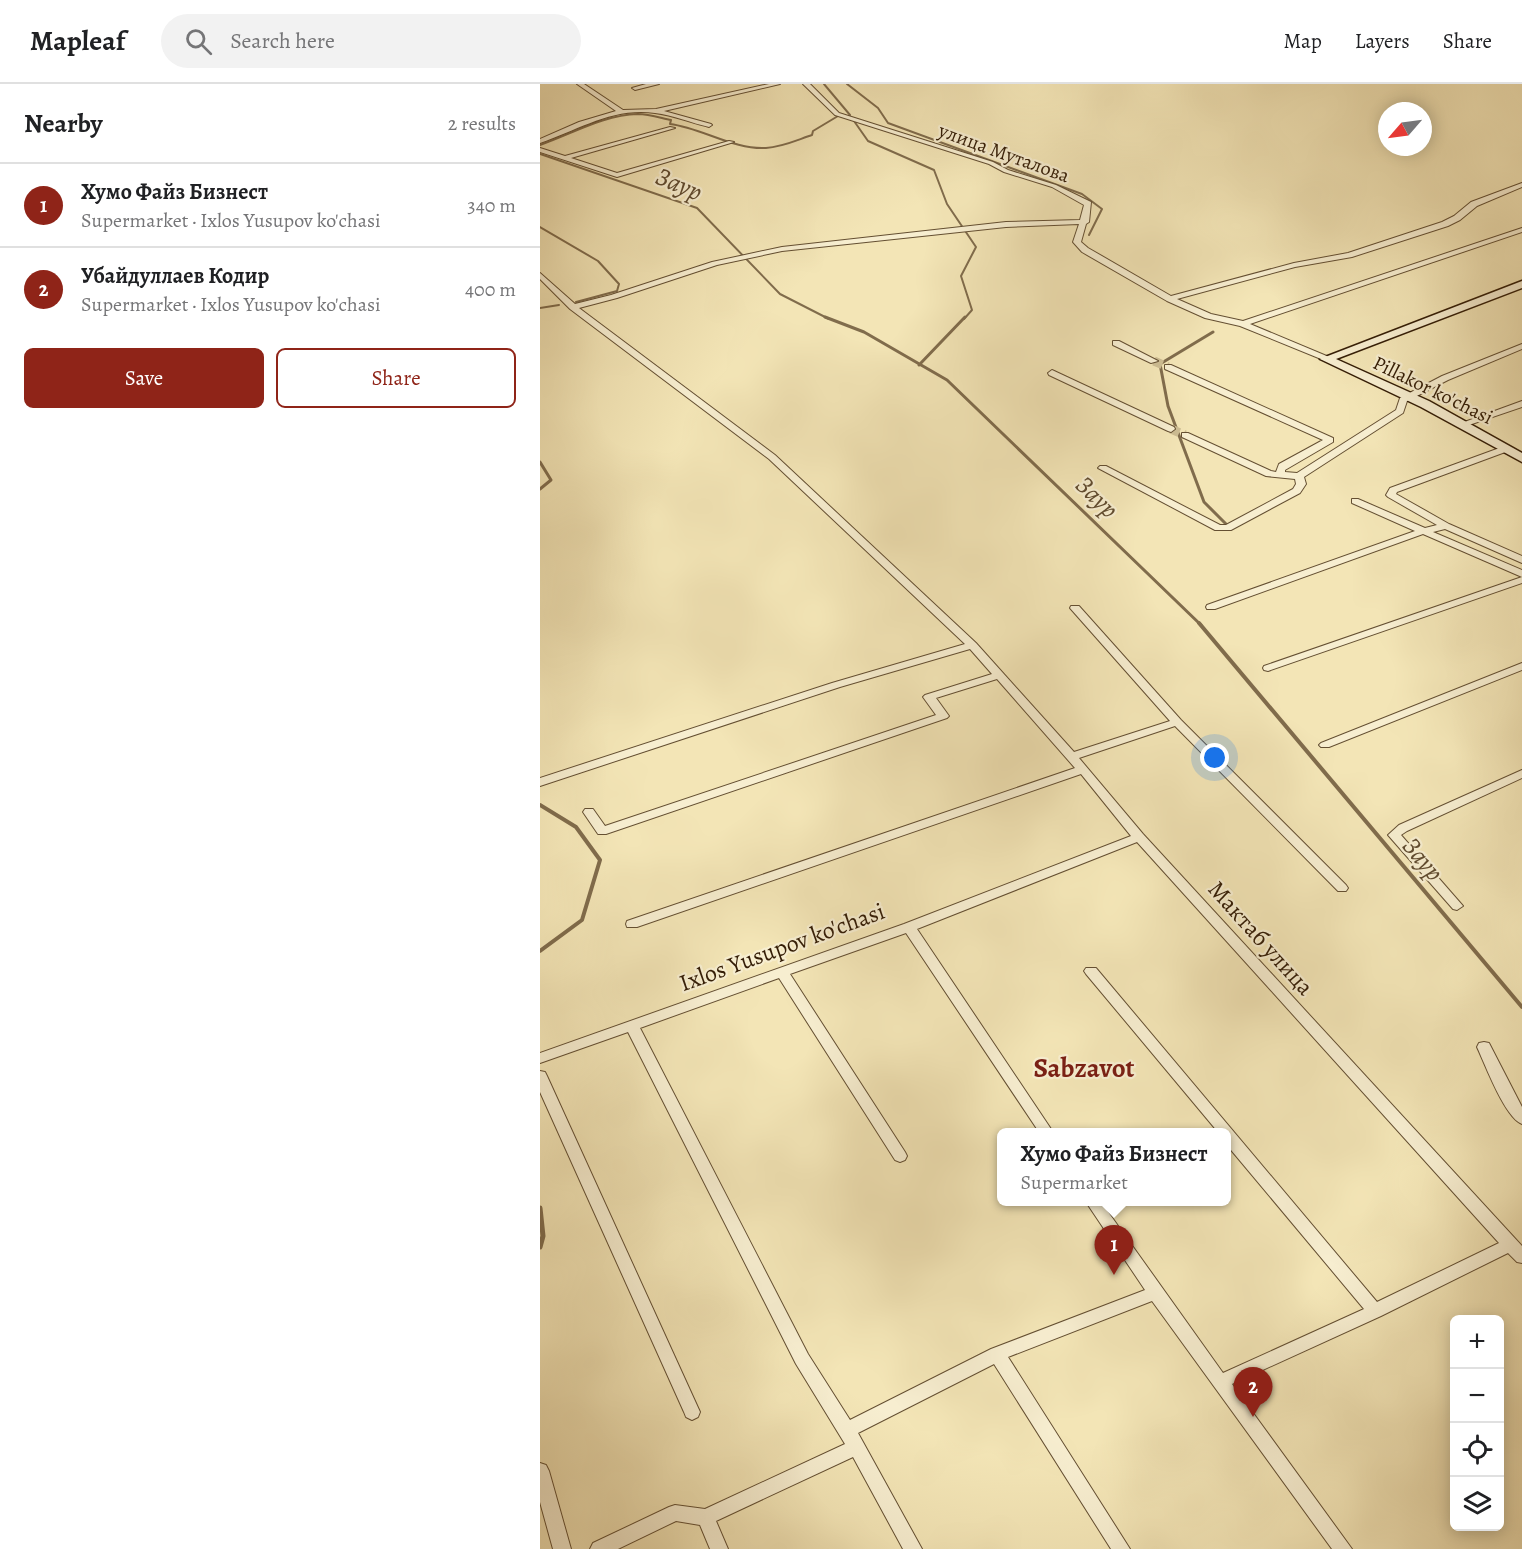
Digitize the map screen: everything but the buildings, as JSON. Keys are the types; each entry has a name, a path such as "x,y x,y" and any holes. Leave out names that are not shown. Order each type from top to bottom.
{"street":[{"path":"580,84 622,112"},
{"path":"635,88 656,84"},
{"path":"540,141 582,122 622,112 655,111 773,84"},
{"name":"улица Муталова","path":"806,84 837,114 1054,186 1088,204 1085,222 1078,232 1077,242 1170,299 1208,316 1243,324 1326,359"},
{"path":"655,111 709,125"},
{"path":"563,158 672,128"},
{"path":"540,130 550,137"},
{"path":"540,150 617,175 731,142"},
{"path":"1170,299 1294,265 1348,255 1445,224 1457,218 1473,204 1522,185"},
{"path":"573,307 613,299 750,255 878,237 1037,221 1085,222"},
{"path":"1243,324 1522,230"},
{"name":"Мактаб улица","path":"540,275 573,307 772,457 972,645 1072,756 1139,837 1522,1257"},
{"path":"1326,359 1522,284"},
{"path":"1116,344 1154,361"},
{"path":"1185,435 1269,474 1299,476 1400,411 1403,400 1408,397 1522,346"},
{"name":"Pillakor ko'chasi","path":"1326,359 1463,424 1522,458"},
{"path":"1168,367 1330,440 1282,466 1281,476"},
{"path":"1052,373 1171,429"},
{"path":"1463,424 1522,404"},
{"path":"1508,409 1522,416"},
{"path":"1505,448 1393,489 1391,495 1446,526 1522,560"},
{"path":"1103,468 1218,528 1228,528 1297,491 1301,484 1299,476"},
{"path":"1355,501 1522,574"},
{"path":"1211,607 1424,531 1446,526"},
{"path":"1268,668 1522,580"},
{"path":"1075,608 1178,722 1342,888"},
{"path":"540,782 824,689 972,645"},
{"path":"1325,745 1522,666"},
{"path":"589,812 602,831 943,716 929,697 999,675"},
{"path":"1072,756 1178,722"},
{"path":"632,924 1083,769"},
{"path":"1457,906 1394,835 1403,828 1522,774"},
{"path":"909,927 1139,837"},
{"name":"Ixlos Yusupov ko'chasi","path":"540,1058 909,927 1043,1128"},
{"path":"1092,971 1222,1128"},
{"path":"782,972 900,1155"},
{"path":"632,1026 802,1359 847,1430 913,1549"},
{"path":"1484,1047 1511,1103 1522,1118"},
{"path":"540,1076 692,1412"},
{"path":"1231,1139 1375,1311"},
{"path":"1096,1206 1154,1293 1222,1381 1343,1549"},
{"path":"1222,1381 1375,1311 1511,1244"},
{"path":"847,1430 997,1354 1154,1293"},
{"path":"997,1354 1121,1549"},
{"path":"599,1549 675,1513 706,1517 856,1447"},
{"path":"540,1471 562,1549"},
{"path":"706,1517 719,1549"}],"waterway":[{"path":"824,84 850,115"},
{"path":"847,84 878,108 888,123 1082,194 1102,209 1089,235"},
{"path":"540,145 600,121 638,114 671,120 670,124 742,146 766,148 784,145 812,135 813,131 838,116"},
{"path":"854,121 868,141 934,170 947,204 976,247 961,276 972,310 964,319"},
{"name":"Заур","path":"540,154 697,208 780,294 825,317"},
{"path":"540,227 598,261 619,284 617,291 576,302"},
{"path":"540,308 559,305"},
{"name":"Заур","path":"825,317 864,332 920,364"},
{"name":"Заур","path":"825,317 829,319"},
{"path":"920,364 965,317"},
{"path":"1213,332 1160,364 1168,406 1204,502 1226,524"},
{"name":"Заур","path":"920,364 947,380 1199,623"},
{"path":"540,462 551,480 540,489"},
{"name":"Заур","path":"1199,623 1522,1007"},
{"path":"540,805 576,827 600,860 582,920 540,951"},
{"path":"540,1208 543,1236 540,1247"}],"tunnel":[{"path":"1154,361 1168,367"},
{"path":"1171,429 1185,435"}],"place":[{"name":"Хумо Файз Бизнест","path":"1114,1275"},
{"name":"Убайдуллаев Кодир","path":"1253,1417"}],"district":[{"name":"Sabzavot","path":"1084,1068"}]}
